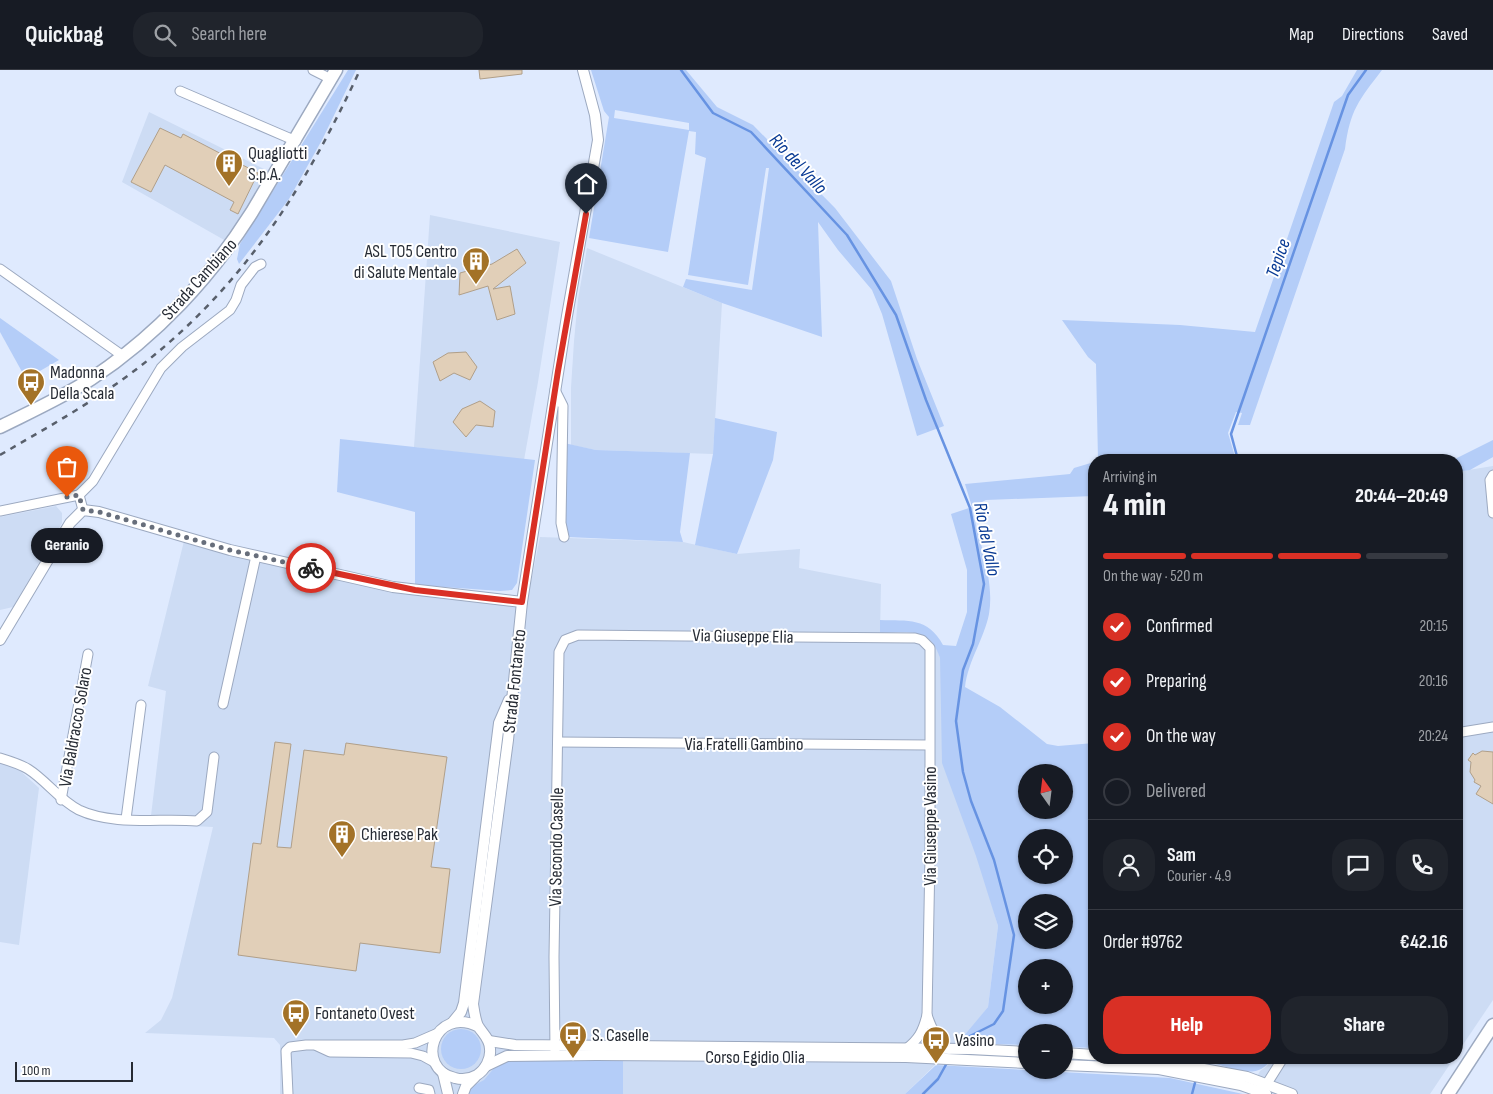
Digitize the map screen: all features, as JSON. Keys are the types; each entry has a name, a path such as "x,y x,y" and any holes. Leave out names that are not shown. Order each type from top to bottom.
{"main road":[{"name":"Strada Cambiano","path":"0,427 90,379 123,356 175,308 209,272 238,234 296,141 334,74"},
{"path":"1448,1094 1493,1025"}],"street":[{"path":"312,70 334,74"},
{"name":"Strada Fontaneto","path":"489,1041 479,1027 473,1004 522,602 555,390 598,140 596,115 583,70"},
{"path":"180,91 296,141"},
{"path":"0,511 79,495 93,481 161,368 182,347 230,310 241,285 255,266 261,264"},
{"path":"0,269 123,356"},
{"path":"555,390 563,406 561,523 564,537"},
{"path":"1493,475 1490,480 1493,513"},
{"path":"79,495 83,510"},
{"path":"83,510 99,512 256,556 393,587 522,602"},
{"path":"0,640 70,523 83,510"},
{"path":"223,704 256,556"},
{"name":"Via Giuseppe Elia","path":"565,640 578,635 915,638 922,640"},
{"name":"Via Secondo Caselle","path":"556,1056 555,939 559,652 565,640"},
{"name":"Via Giuseppe Vasino","path":"906,1049 917,1040 923,1031 927,1015 930,648 922,640"},
{"name":"Via Baldracco Solaro","path":"62,800 88,654"},
{"path":"288,1094 286,1051 290,1047 296,1045 405,1045 415,1043 438,1033 452,1023 461,1012 464,1003 499,723 512,692"},
{"path":"126,819 142,705"},
{"path":"1463,732 1493,727"},
{"name":"Via Fratelli Gambino","path":"558,742 929,744"},
{"path":"0,758 30,770 62,800 81,811 105,817 126,819 197,821 207,812 214,757"},
{"name":"Via Giuseppe Vasino","path":"927,1015 938,1040 949,1049"},
{"path":"452,1023 461,1021 479,1027"},
{"path":"434,1062 432,1047 438,1033"},
{"path":"463,1094 466,1086 486,1066 489,1058 489,1041"},
{"name":"Corso Egidio Olia","path":"489,1041 515,1045 555,1044 680,1048 971,1049 1018,1052"},
{"path":"314,1045 330,1052 412,1053 423,1056 434,1062 443,1073 448,1094"},
{"path":"1073,1054 1088,1055"},
{"name":"Corso Egidio Olia","path":"486,1066 506,1056 941,1059 1018,1063"},
{"path":"1167,1064 1193,1071 1206,1079 1292,1094"},
{"path":"1265,1090 1280,1064"},
{"path":"1073,1065 1193,1071 1211,1069 1247,1076 1265,1090"},
{"path":"443,1073 459,1080 476,1075"},
{"path":"419,1088 429,1090 430,1094"}],"shaded area":[{"path":"348,70 356,70 322,140 289,199 239,264 237,259 240,244"},
{"path":"591,70 686,70 717,107 753,125 835,208 891,281 917,359 944,426 917,436 882,314 872,290 838,250 818,222 822,337 722,303 683,287 686,279 752,290 769,168 766,168 748,285 688,275 706,158 695,154 696,132 689,131 668,252 589,238 609,117 604,111","holes":["615,110 689,123 689,130 614,118"]},
{"path":"1357,70 1382,70 1362,98 1353,115 1345,149 1250,425 1238,425 1242,413 1236,412 1228,433 1234,454 1098,454 1096,364 1088,357 1062,320 1180,325 1255,332 1334,102 1342,96"},
{"path":"149,112 270,172 245,215 226,241 122,182"},
{"path":"430,215 560,242 524,460 414,447"},
{"path":"587,248 722,303 713,454 596,450 571,445 571,388 574,341 578,299"},
{"path":"0,318 59,360 26,379 0,332"},
{"path":"715,418 777,432 773,460 737,554 695,545 713,454"},
{"path":"340,439 535,460 517,583 512,590 500,591 415,585 415,512 337,492"},
{"path":"1493,440 1493,457 1470,470 1463,471 1463,455"},
{"path":"564,443 596,450 690,453 680,532 683,542 567,537 564,530"},
{"path":"1088,464 1088,496 986,500 972,507 965,484 1070,474 1074,468"},
{"path":"1493,466 1493,1000 1463,1045 1463,471"},
{"path":"56,506 62,513 62,523 13,607 0,610 0,517"},
{"path":"972,507 988,573 990,601 987,623 969,668 965,687 1000,707 1047,744 1058,746 1088,744 1088,1048 1073,1047 1073,1024 1018,1024 1018,1045 958,1043 988,1007 998,926 976,856 942,763 940,658 936,648 924,636 909,632 880,633 880,620 916,622 931,629 943,645 956,646 967,612 967,570 951,514"},
{"path":"185,537 376,588 526,607 540,537 683,542 737,554 800,549 799,568 881,584 880,633 920,633 931,640 937,648 940,658 983,874 998,926 988,1007 967,1034 905,1094 280,1094 280,1045 274,1038 145,1033 161,1020 172,998 213,827 150,824 166,691 148,686"},
{"path":"0,762 16,767 39,788 19,945 0,942"},
{"path":"465,1029 472,1032 478,1038 481,1049 480,1057 472,1066 465,1069 457,1069 450,1066 442,1057 441,1045 444,1038 453,1030"},
{"path":"505,1061 623,1061 623,1094 467,1094 471,1087 484,1080 495,1067"},
{"path":"1216,1064 1267,1064 1260,1070 1237,1070"},
{"path":"1268,1064 1450,1064 1430,1094 1247,1094 1260,1071"},
{"path":"936,1065 1018,1070 1018,1079 1073,1079 1073,1073 1170,1078 1243,1094 905,1094"}],"building":[{"path":"479,70 522,70 522,74 480,79"},
{"name":"Quagliotti S.p.A.","path":"160,128 181,138 183,134 258,173 238,214 230,210 234,202 165,165 151,192 131,182"},
{"name":"ASL TO5 Centro di Salute Mentale","path":"517,249 526,263 493,289 510,286 515,314 497,320 488,286 459,295 460,273 492,264"},
{"path":"466,352 477,367 470,380 454,373 440,381 433,362 448,353"},
{"path":"480,401 495,411 493,427 476,425 466,437 453,422 462,409"},
{"name":"Chierese Pak","path":"275,742 291,744 277,847 291,848 304,750 344,755 346,743 447,757 431,867 450,869 440,953 360,943 356,971 238,955 253,843 261,844"},
{"path":"1482,751 1493,752 1493,804 1476,794 1481,786 1474,782 1475,780 1470,772 1471,762 1468,760 1473,753 1475,755"}],"waterway":[{"name":"Rio del Vallo","path":"681,70 713,113 751,132 847,235 896,315 926,400 970,508 984,584 973,644 963,670 956,721 963,772 971,801 994,860 1014,935 1003,1011 994,1024 968,1037 960,1045"},
{"name":"Tepice","path":"1236,454 1231,434 1348,95 1366,70"},
{"name":"Rio del Vallo","path":"923,1094 938,1079 948,1061"},
{"name":"Tepice","path":"1192,1094 1196,1079"}],"railway":[{"path":"0,455 111,388 166,345 202,312 234,277 290,200 315,159 360,70"}],"way so far":[{"path":"67,497 79,495 83,510 99,512 230,550 311,568"}],"place":[{"name":"Quagliotti S.p.A.","path":"229,187"},
{"name":"ASL TO5 Centro di Salute Mentale","path":"476,285"},
{"name":"Madonna Della Scala","path":"31,406"},
{"name":"Geranio","path":"67,497"},
{"name":"Chierese Pak","path":"342,858"},
{"name":"Fontaneto Ovest","path":"296,1037"},
{"name":"S. Caselle","path":"573,1059"},
{"name":"Vasino","path":"936,1064"}],"route":[{"path":"311,568 393,587 522,602 572,285 586,214"}]}
